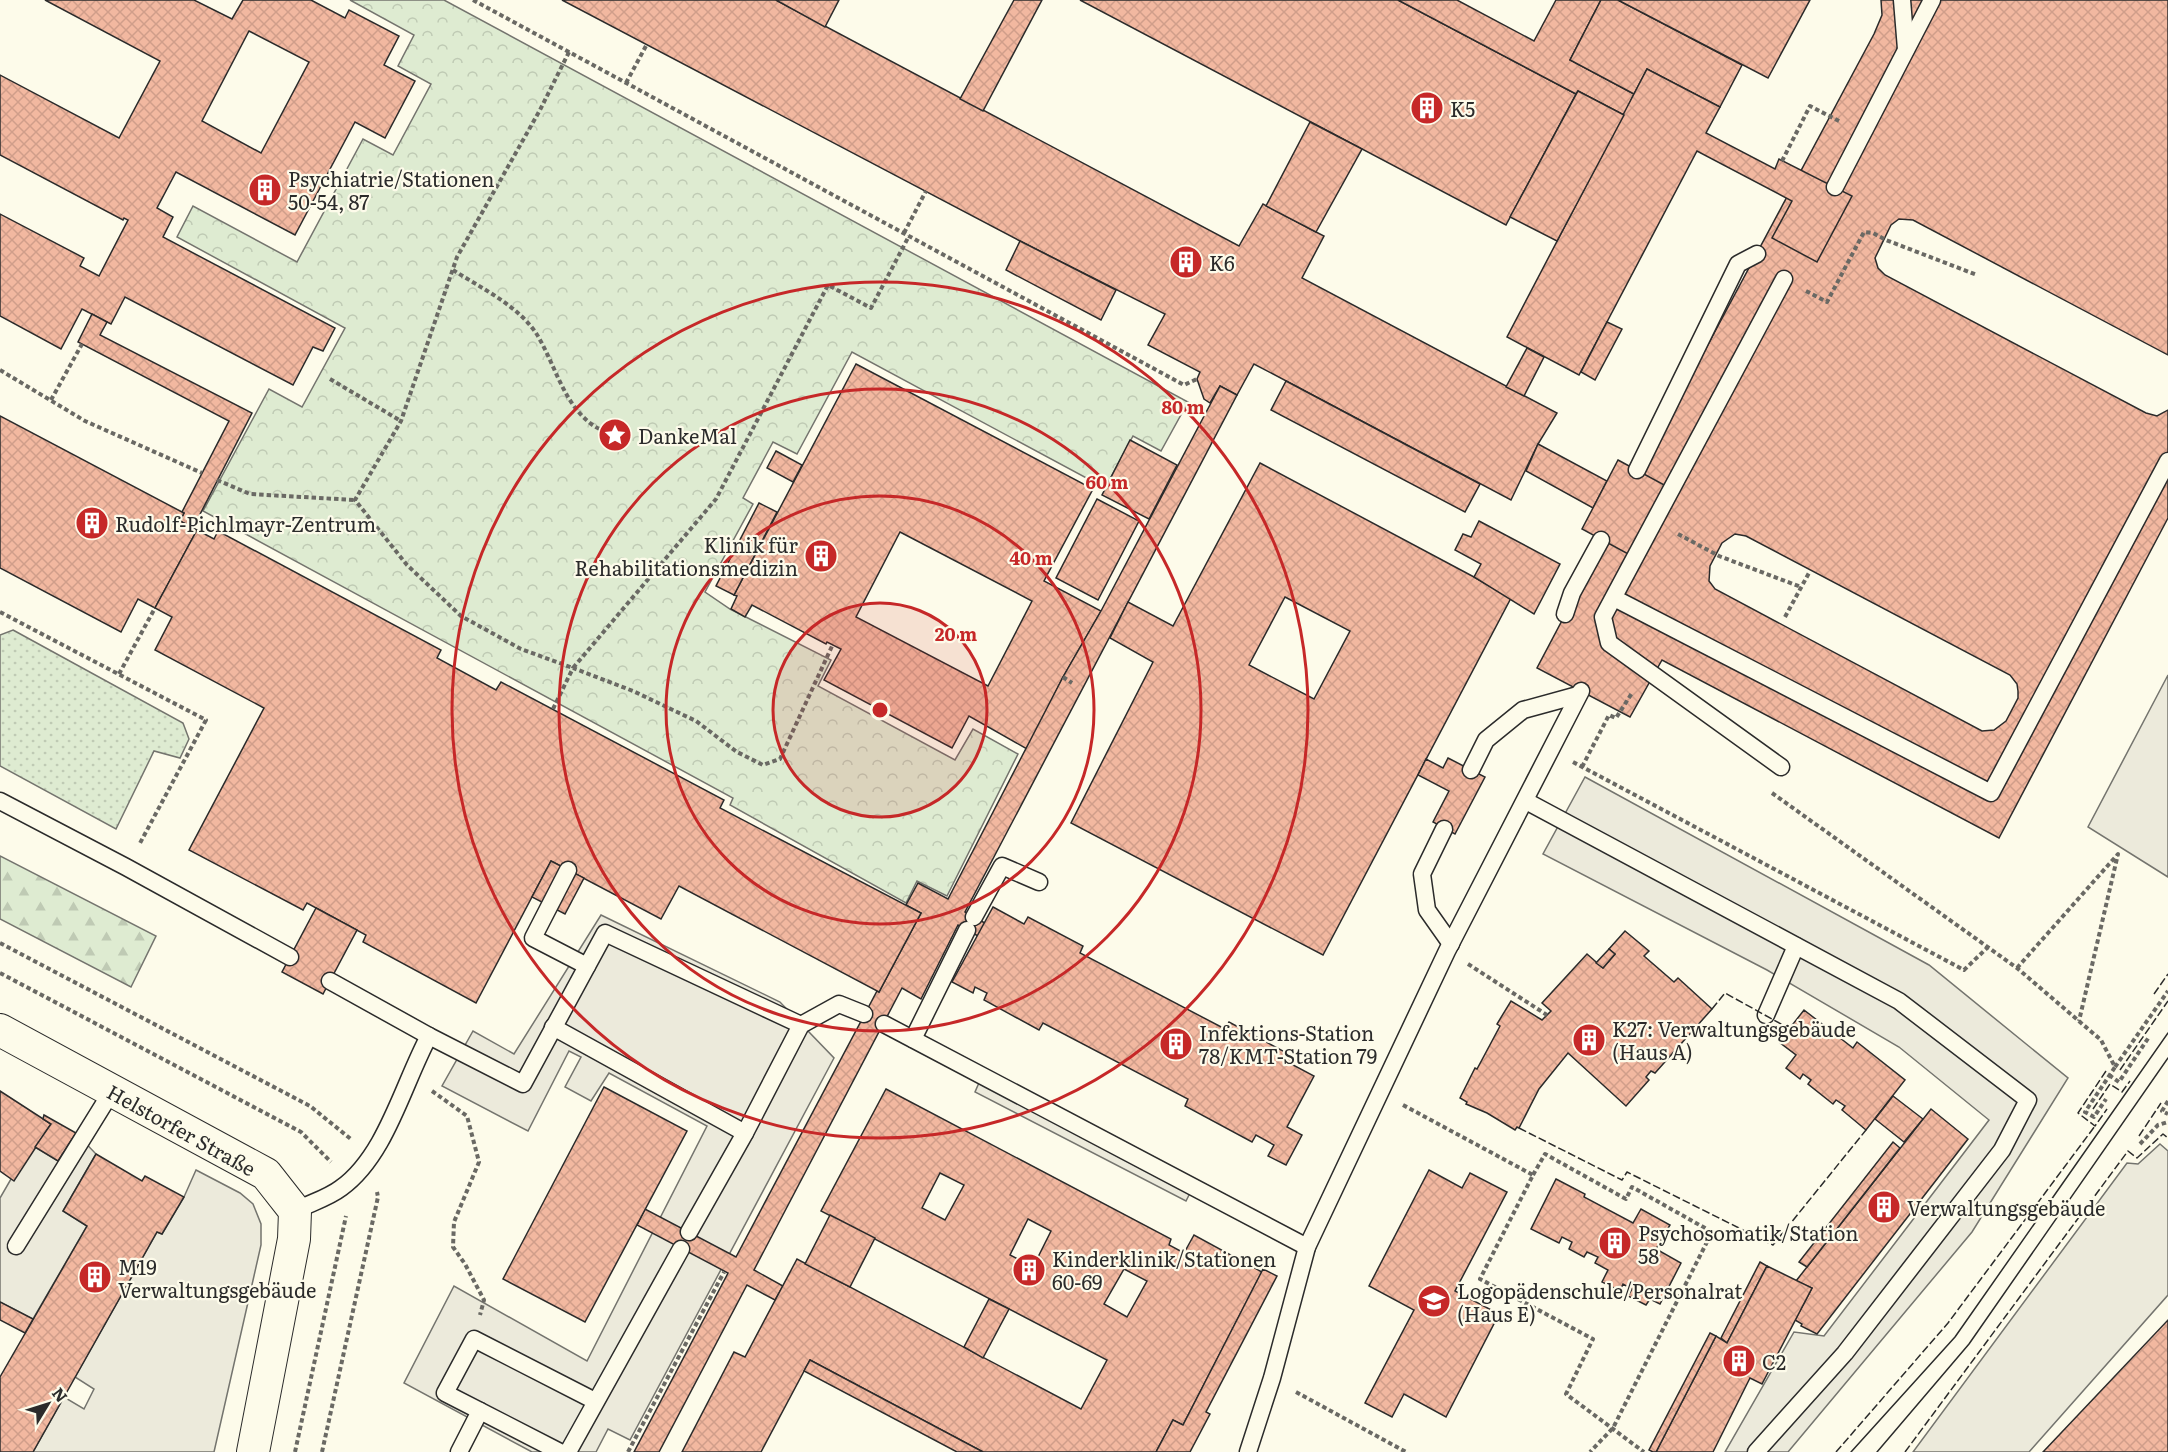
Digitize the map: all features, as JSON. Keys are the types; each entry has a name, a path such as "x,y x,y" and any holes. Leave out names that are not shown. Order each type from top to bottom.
{"street":[{"name":"Helstorfer Straße","path":"0,1030 266,1174 295,1210"},
{"path":"254,1452 294,1239 295,1210"}],"lane":[{"path":"1902,0 1906,50"},
{"path":"1834,187 1932,0"},
{"path":"1637,470 1738,264 1757,254"},
{"path":"1781,767 1609,643 1604,617 1784,279"},
{"path":"1614,598 1991,793 2168,461"},
{"path":"1565,614 1572,593 1601,540"},
{"path":"1248,1452 1272,1378 1307,1247 1449,947 1580,693 1523,710 1486,740 1471,770"},
{"path":"0,801 290,957"},
{"path":"1526,801 1899,1001 2028,1100 2002,1150 1852,1344 1756,1452"},
{"path":"1444,829 1422,874 1427,910 1449,947"},
{"path":"913,1039 1002,866 1040,882"},
{"path":"568,870 533,938 587,966"},
{"path":"330,981 429,1036 523,1084 605,933 801,1025"},
{"path":"1766,1015 1796,946"},
{"path":"689,1232 745,1133 801,1025 839,1004 864,1014"},
{"path":"884,1024 1307,1247"},
{"path":"553,1027 745,1133"},
{"path":"295,1210 341,1188 368,1162 382,1139 429,1036"},
{"path":"16,1246 112,1091"},
{"path":"568,1452 681,1249"},
{"path":"560,1452 445,1393 474,1339 595,1401"},
{"path":"459,1452 480,1411"}],"path":[{"path":"473,0 1184,385 1197,379"},
{"path":"626,83 647,44"},
{"path":"355,501 401,421 457,256 540,110 569,52"},
{"path":"1782,161 1810,105 1862,134"},
{"path":"904,233 926,191"},
{"path":"1784,279 1827,302 1864,232 1873,233 1977,275"},
{"path":"553,709 573,668 716,500 828,285 871,308 909,236"},
{"path":"453,270 500,299 520,315 536,333 559,381 580,413 594,426 615,435"},
{"path":"51,400 82,344"},
{"path":"0,370 85,421 202,473"},
{"path":"330,379 401,421"},
{"path":"217,480 250,494 355,501 407,566 461,616 521,649 633,691 696,721 737,752 763,765 780,759 833,645"},
{"path":"1719,556 1801,587"},
{"path":"1785,617 1809,571"},
{"path":"119,674 155,608"},
{"path":"0,612 206,720 126,867"},
{"path":"1063,677 1072,683"},
{"path":"1582,767 1609,715 1616,718 1632,693"},
{"path":"1550,750 1964,970 1988,947"},
{"path":"1770,791 2017,968 2101,1040 2115,1067"},
{"path":"2017,968 2118,854 2079,1021"},
{"path":"1449,947 1547,1015"},
{"path":"2106,1099 2094,1117 2085,1112 2168,991"},
{"path":"2109,1075 2119,1082 2149,1036"},
{"path":"410,1075 467,1116 478,1162 454,1222 453,1246 484,1300 474,1339"},
{"path":"1379,1092 1533,1175"},
{"path":"2168,1101 2162,1111 2168,1114"},
{"path":"2140,1144 2158,1125 2168,1122"},
{"path":"1590,1452 1613,1428 1712,1232 1632,1187 1626,1199 1545,1154 1480,1279 1593,1339 1566,1394 1613,1428 1644,1452"},
{"path":"628,1452 724,1272"},
{"path":"1272,1378 1406,1452"}],"green space":[{"path":"350,0 444,0 1188,402 1161,451 1133,436 1105,488 852,352 797,454 773,442 743,498 753,504 705,592 730,609 831,660 818,686 955,760 973,729 1018,754 947,896 917,881 906,903 730,805 733,798 203,511 269,389 302,407 345,328 177,237 193,206 297,262 363,139 393,155 431,84 398,66 414,35"},
{"path":"13,630 183,723 189,739 180,758 154,751 116,829 0,766 0,635"},
{"path":"0,856 156,936 131,987 0,919"}],"shaded area":[{"path":"2168,675 2168,877 2088,827"},
{"path":"1585,777 1929,965 2068,1078 1972,1232 1788,1452 1725,1452 1794,1332 1824,1336 1989,1120 1899,1047 1767,970 1543,854"},
{"path":"601,915 780,1002 834,1058 630,1440 608,1429 596,1452 532,1452 404,1383 454,1286 587,1361 707,1126 609,1073 591,1101 565,1087 581,1057 569,1051 528,1131 442,1086 473,1031 514,1054"},
{"path":"982,1076 1193,1187 1186,1201 975,1092"},
{"path":"76,1133 96,1154 63,1211 87,1226 33,1319 0,1302 0,1198 35,1147 58,1161"},
{"path":"2160,1144 2168,1151 2168,1295 2029,1452 1913,1452 2127,1163 2138,1164"},
{"path":"196,1170 240,1193 253,1204 261,1224 261,1245 214,1452 33,1452 64,1397 84,1409 94,1389 75,1377 157,1232 162,1234 184,1197"}],"building":[{"name":"Psychiatrie/Stationen 50-54, 87","path":"45,0 194,0 232,19 243,0 311,0 345,18 349,10 399,36 384,65 415,81 385,138 355,122 295,235 176,172 157,208 173,217 163,237 335,328 323,351 313,347 293,385 125,297 111,324 82,309 61,349 0,316 0,214 84,258 80,266 99,276 128,220 124,218 123,220 0,155 0,75 119,138 160,61","holes":["249,31 309,62 261,153 202,121"]},
{"name":"K6","path":"562,0 776,0 1239,246 1263,204 1324,236 1302,278 1557,413 1538,444 1511,500 1254,364 1237,395 1220,386 1210,403 1204,399 1197,379 1200,372 1148,345 1165,314 1020,241"},
{"path":"776,0 839,0 825,27"},
{"path":"1014,0 1042,0 983,111 960,99"},
{"name":"K5","path":"1080,0 1398,0 1576,94 1506,225"},
{"path":"1398,0 1457,0 1534,41 1556,0 1601,0 1570,60 1634,94 1624,115 1578,91 1576,94"},
{"path":"1601,0 1618,0 1742,65 1720,107 1647,69 1634,94 1570,60"},
{"path":"1618,0 1810,0 1768,78"},
{"path":"1881,0 2168,0 2168,355 1913,220 1899,219 1891,225 1875,258 1878,268 1885,275 2146,413 2157,416 2168,410 2168,518 1999,838 1662,660 1630,717 1537,668 1643,473 1673,410 1874,34 1882,15","holes":["1735,534 1746,536 2010,675 2017,684 2018,698 2006,721 1994,730 1982,731 1715,589 1709,581 1710,566 1722,543"]},
{"path":"1647,69 1720,107 1706,133 1775,169 1779,159 1852,196 1817,262 1772,238 1792,201 1697,151 1579,375 1507,337"},
{"path":"1578,91 1624,115 1557,241 1510,217"},
{"path":"1310,122 1362,149 1316,232 1266,206"},
{"path":"1020,241 1116,290 1101,320 1006,270"},
{"path":"92,314 107,322 100,335 252,413 193,528 180,521 184,513 182,512 229,421 78,342"},
{"path":"1607,322 1622,329 1595,380 1581,372"},
{"path":"1527,348 1544,357 1524,396 1506,387"},
{"name":"Klinik für Rehabilitationsmedizin","path":"856,364 1093,489 1044,581 1101,611 1063,677 1027,749 969,716 952,748 824,680 841,649 827,642 826,644 752,605 745,617 731,609 737,596 734,595","holes":["900,532 1032,601 988,686 856,617"]},
{"path":"1286,381 1480,484 1465,512 1271,410"},
{"path":"1220,386 1237,395 965,912 985,923 978,936 958,925 921,999 902,988 754,1270 783,1286 775,1300 747,1285 659,1452 634,1452 728,1273 637,1225 645,1209 736,1257 877,991 879,992 921,913 906,905 918,883 948,899 1063,677 1101,611"},
{"name":"Rudolf-Pichlmayr-Zentrum","path":"0,416 184,513 180,521 197,530 155,608 138,599 121,632 0,568"},
{"path":"1130,440 1177,465 1149,519 1102,495"},
{"path":"1538,444 1607,481 1593,508 1526,471"},
{"path":"776,451 802,465 793,482 767,468"},
{"path":"1618,460 1668,487 1630,555 1582,529"},
{"path":"1260,463 1511,598 1323,955 1071,823 1153,662 1110,638 1128,602 1173,626","holes":["1285,597 1350,631 1314,699 1249,665"]},
{"path":"1097,499 1139,521 1098,600 1056,578"},
{"path":"759,503 777,512 734,595 716,586"},
{"path":"1479,521 1560,564 1534,614 1474,577 1481,564 1455,550 1463,534 1471,537"},
{"path":"197,530 214,539 218,531 441,650 437,658 496,690 501,682 724,800 720,808 921,913 879,992 679,886 661,919 551,861 476,1003 363,942 366,935 307,903 303,910 189,850 264,708 155,650 172,617 155,608"},
{"path":"1448,758 1485,777 1455,834 1433,822 1449,791 1418,775 1426,759 1443,768"},
{"path":"551,861 584,878 565,914 532,897"},
{"name":"Infektions-Station 78/KMT-Station 79","path":"993,907 1024,924 1028,917 1083,946 1080,953 1225,1029 1229,1022 1296,1058 1293,1065 1314,1076 1287,1127 1302,1135 1286,1165 1268,1156 1274,1145 1256,1135 1252,1142 1185,1106 1188,1099 1043,1023 1039,1030 984,1000 987,993 975,987 973,993 952,982"},
{"path":"316,908 357,930 323,994 282,972"},
{"name":"K27: Verwaltungsgebäude (Haus A)","path":"1625,931 1649,951 1644,956 1674,982 1678,978 1712,1009 1655,1073 1651,1071 1646,1077 1649,1080 1626,1106 1568,1053 1539,1089 1519,1128 1515,1130 1487,1113 1466,1104 1467,1102 1460,1098 1500,1026 1497,1024 1511,1001 1542,1020 1551,1011 1542,1003 1587,954 1603,968 1615,954 1609,949"},
{"path":"1609,949 1615,954 1603,968 1596,963"},
{"path":"1804,1010 1853,1048 1857,1042 1905,1080 1866,1130 1842,1110 1845,1106 1836,1100 1833,1104 1808,1084 1811,1080 1803,1074 1800,1079 1786,1068 1796,1055 1779,1042"},
{"path":"604,1087 687,1131 585,1322 503,1279"},
{"name":"Kinderklinik/Stationen 60-69","path":"886,1089 1171,1239 1169,1245 1184,1253 1194,1235 1262,1272 1183,1425 1173,1420 1156,1452 983,1452 810,1360 761,1452 682,1452 734,1352 745,1357 797,1259 1081,1409 1107,1360 821,1211","holes":["940,1173 964,1185 945,1220 922,1208","1028,1219 1051,1231 1033,1267 1010,1255","1124,1269 1147,1281 1127,1317 1104,1304"]},
{"path":"0,1091 51,1124 14,1181 0,1171"},
{"path":"1893,1096 1923,1119 1904,1142 1875,1119"},
{"name":"Verwaltungsgebäude","path":"1931,1109 1968,1139 1817,1334 1801,1326 1802,1324 1795,1320 1812,1288 1796,1281"},
{"path":"44,1115 76,1133 58,1161 35,1147 51,1124 43,1119"},
{"path":"1893,1142 1900,1148 1807,1267 1799,1262"},
{"name":"M19 Verwaltungsgebäude","path":"96,1154 142,1181 145,1176 184,1197 162,1234 157,1232 33,1452 0,1452 0,1377 87,1226 63,1211"},
{"name":"Logopädenschule/Personalrat (Haus E)","path":"1429,1170 1462,1188 1470,1173 1507,1192 1455,1291 1499,1314 1446,1417 1404,1394 1392,1417 1365,1403 1414,1310 1369,1286"},
{"name":"Psychosomatik/Station 58","path":"1556,1179 1633,1223 1641,1209 1670,1225 1656,1249 1681,1263 1660,1304 1650,1299 1646,1305 1628,1296 1632,1289 1623,1284 1620,1291 1602,1282 1608,1270 1595,1263 1598,1257 1587,1252 1584,1257 1569,1249 1572,1242 1562,1237 1559,1243 1531,1229"},
{"path":"830,1215 875,1238 850,1287 805,1264"},
{"path":"1760,1262 1767,1266 1727,1343 1721,1338"},
{"name":"C2","path":"1767,1266 1812,1288 1762,1384 1750,1378 1713,1452 1656,1452 1716,1336 1727,1343"},
{"path":"1263,1269 1277,1276 1206,1412 1210,1414 1190,1452 1156,1452 1173,1420 1183,1425"},
{"path":"989,1299 1009,1309 983,1358 964,1347"},
{"path":"0,1302 33,1319 25,1333 0,1320"},
{"path":"2168,1320 2168,1452 2043,1452"},
{"path":"1710,1333 1716,1336 1656,1452 1649,1450"},
{"path":"810,1360 983,1452 957,1452 804,1371"}],"tram line":[{"path":"1851,1452 1955,1337 2168,1033"},
{"path":"1877,1452 1969,1344 2168,1058"}],"fence":[{"path":"2154,994 2168,974"},
{"path":"1712,1009 1725,993 1790,1029"},
{"path":"2120,1070 2168,1001"},
{"path":"2106,1071 2078,1113 2095,1126 2107,1109"},
{"path":"2093,1109 2110,1084 2122,1092 2130,1081"},
{"path":"2139,1136 2161,1103"},
{"path":"1836,1452 1948,1323 2095,1126"},
{"path":"1519,1128 1622,1180 1627,1172 1773,1245 1866,1130"},
{"path":"1905,1452 2128,1151 2137,1158 2163,1134 2168,1138"}],"place":[{"name":"K5","path":"1427,108"},
{"name":"Psychiatrie/Stationen 50-54, 87","path":"265,190"},
{"name":"K6","path":"1186,262"},
{"name":"DankeMal","path":"615,435"},
{"name":"Rudolf-Pichlmayr-Zentrum","path":"92,523"},
{"name":"Klinik für Rehabilitationsmedizin","path":"821,556"},
{"name":"K27: Verwaltungsgebäude (Haus A)","path":"1589,1040"},
{"name":"Infektions-Station 78/KMT-Station 79","path":"1176,1044"},
{"name":"Verwaltungsgebäude","path":"1884,1207"},
{"name":"Psychosomatik/Station 58","path":"1615,1243"},
{"name":"Kinderklinik/Stationen 60-69","path":"1029,1270"},
{"name":"M19 Verwaltungsgebäude","path":"95,1277"},
{"name":"Logopädenschule/Personalrat (Haus E)","path":"1434,1301"},
{"name":"C2","path":"1739,1361"}]}
